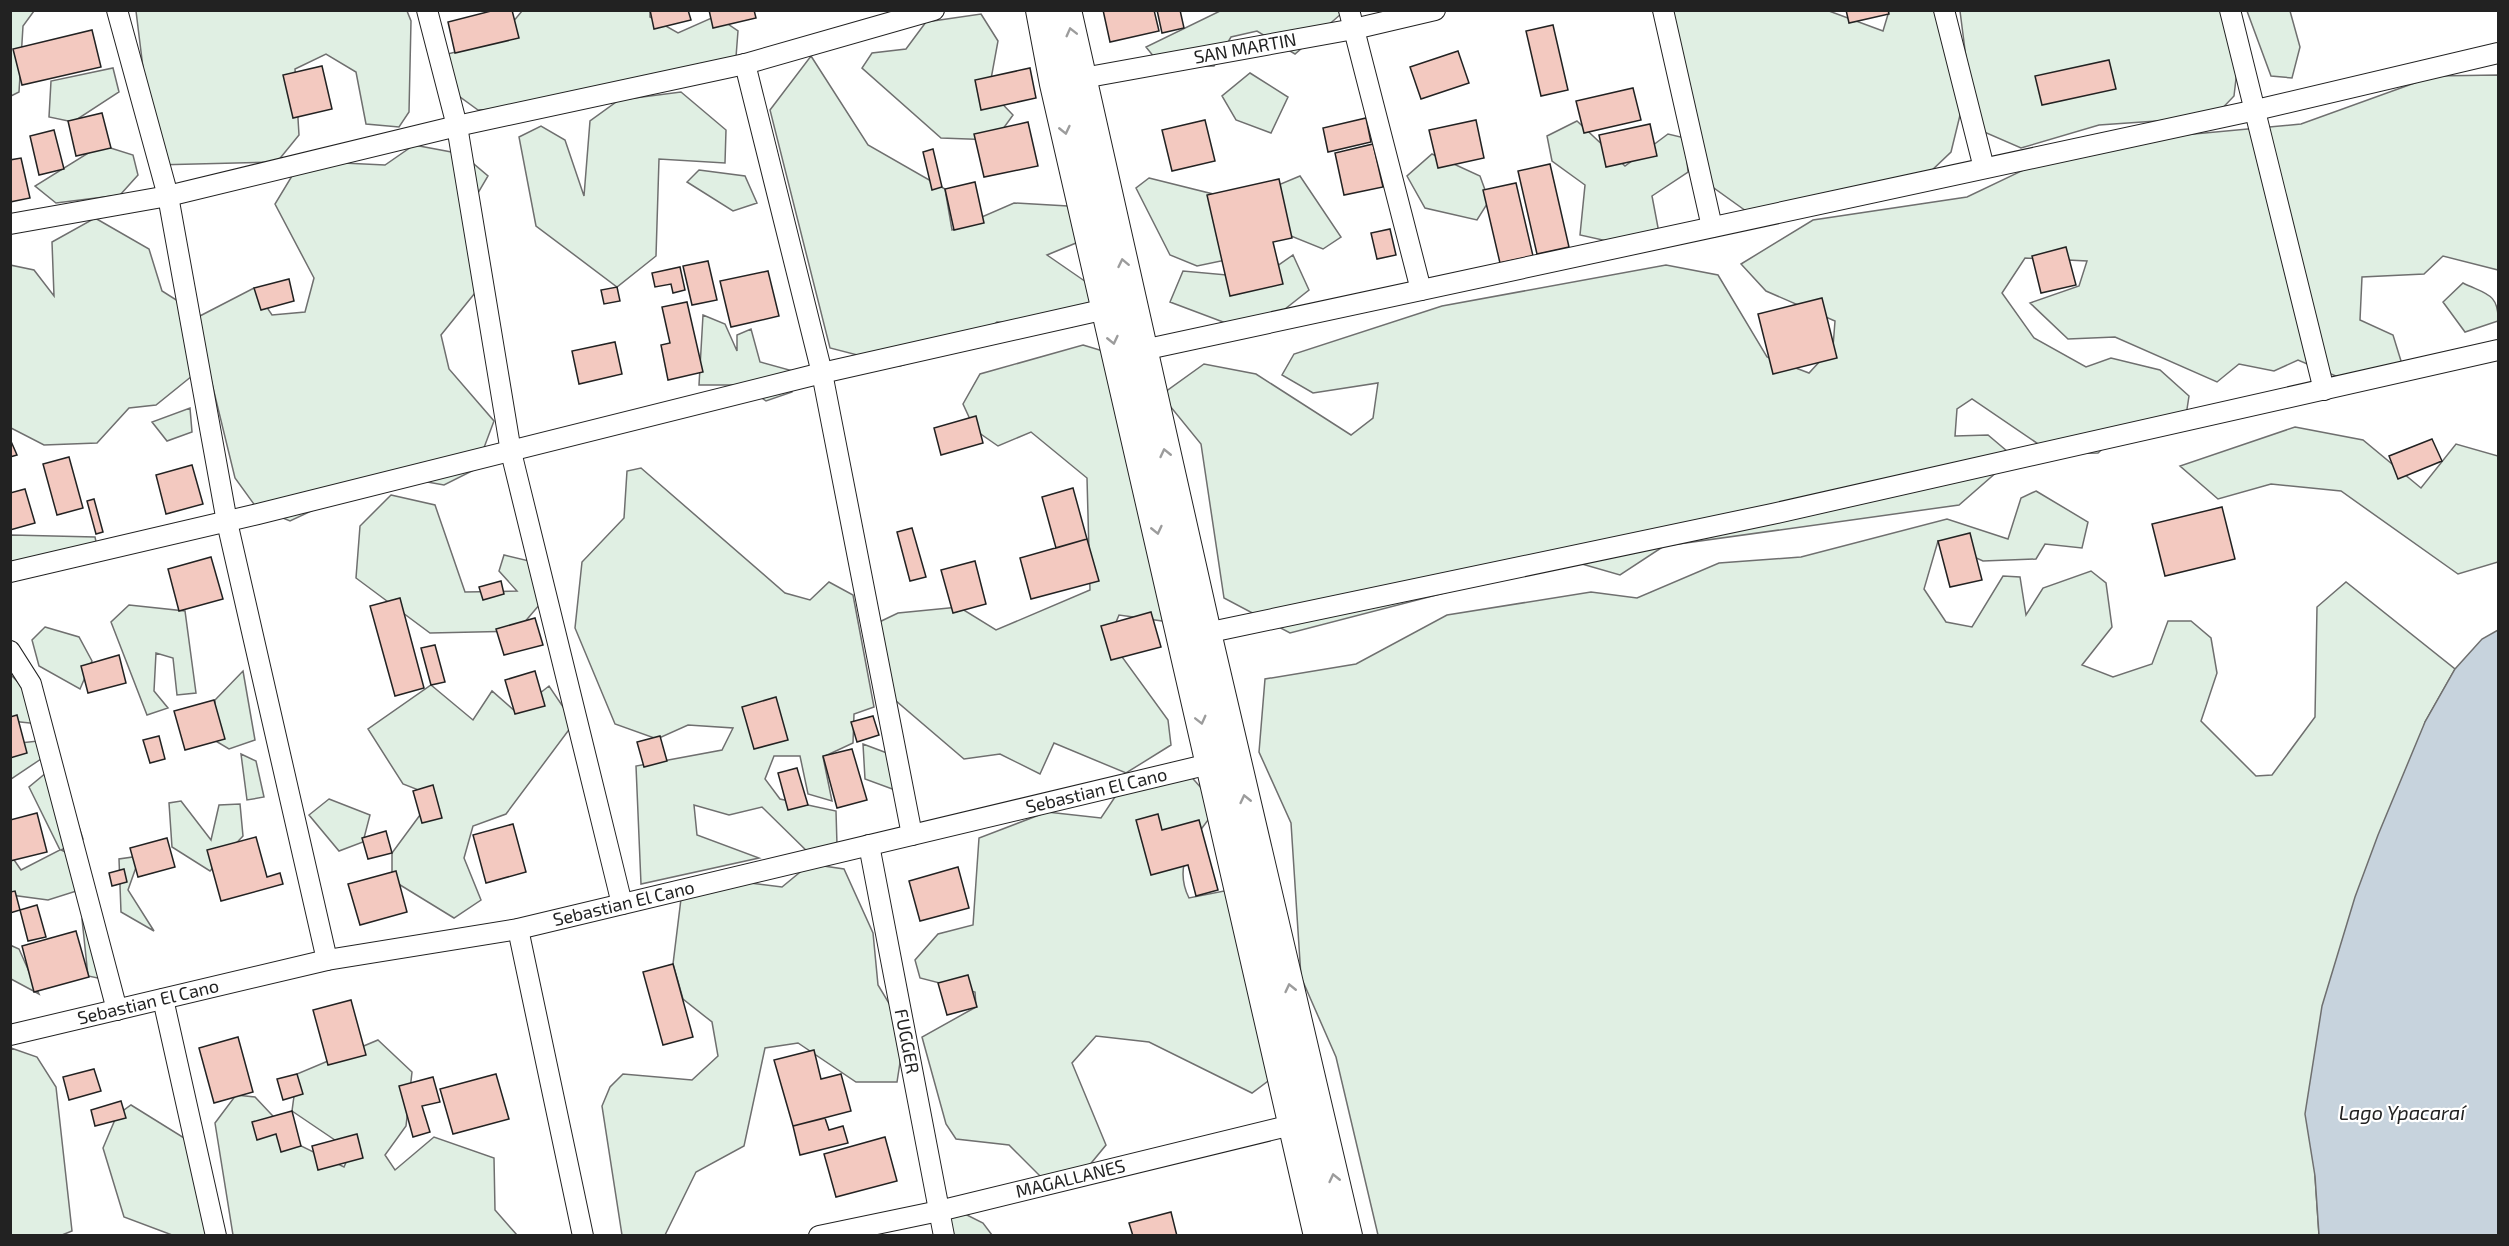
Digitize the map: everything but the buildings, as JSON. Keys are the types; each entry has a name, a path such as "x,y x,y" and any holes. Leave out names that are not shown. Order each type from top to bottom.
{"main road":[{"path":"1041,10 1068,81 1143,350 1206,633 1223,760"},
{"path":"1066,10 1068,81 1106,309 1223,760 1307,1121 1347,1236"},
{"path":"1307,1121 1319,1236"}],"street":[{"path":"117,10 168,196 227,522 327,960"},
{"path":"427,10 457,126 511,452 622,904"},
{"path":"10,224 168,196 457,126 745,64 934,10"},
{"name":"SAN MARTIN","path":"1068,81 1351,20 1435,10"},
{"path":"1663,10 1712,227"},
{"path":"1944,10 1984,168"},
{"path":"2230,10 2324,390"},
{"path":"1351,20 1421,290"},
{"path":"1143,350 2256,110 2499,53"},
{"path":"745,64 822,373 912,835"},
{"path":"10,572 227,522 822,373 1106,309"},
{"path":"1206,633 1761,517 2499,350"},
{"path":"10,651 31,684 117,1010"},
{"name":"Sebastian El Cano","path":"10,1035 327,960 518,929 1223,760"},
{"name":"FUGGER","path":"869,845 944,1236"},
{"path":"518,929 584,1236"},
{"path":"163,999 216,1236"},
{"name":"MAGALLANES","path":"819,1236 939,1211 1307,1121"}],"green space":[{"path":"1338,10 1341,14 1295,54 1257,31 1231,37 1214,66 1162,67 1146,47 1220,11"},
{"path":"11,11 34,11 23,26 19,92 11,96"},
{"path":"136,11 407,11 411,21 409,112 399,127 366,124 356,72 326,54 295,69 299,135 277,162 155,165"},
{"path":"522,11 650,11 650,17 678,33 716,16 738,31 736,57 559,106 478,110 441,83 440,56 497,41"},
{"path":"1671,11 1829,11 1883,31 1889,11 1947,11 1963,103 1951,152 1930,172 1746,211 1707,183"},
{"path":"1960,11 2233,11 2240,44 2234,96 2214,117 2099,125 2021,148 1975,128"},
{"path":"2247,11 2290,11 2300,47 2292,78 2271,76"},
{"path":"981,14 998,41 989,90 1013,115 995,140 941,138 862,68 872,53 906,49 926,22"},
{"path":"811,56 868,145 945,189 952,230 1014,203 1085,207 1093,236 1047,255 1102,293 1100,309 1072,327 997,322 968,345 900,366 830,348 770,110"},
{"path":"113,68 119,92 73,122 49,117 51,81"},
{"path":"1250,73 1288,97 1271,133 1236,120 1222,96"},
{"path":"2498,75 2498,270 2443,256 2424,274 2362,277 2360,320 2393,335 2401,361 2387,384 2357,385 2298,360 2274,371 2239,364 2217,382 2115,337 2068,339 2030,303 2079,286 2087,261 2025,258 2002,293 2034,338 2086,367 2111,358 2160,370 2189,396 2185,422 2123,430 2098,453 2053,454 1972,399 1957,409 1955,436 1988,435 2014,457 1959,505 1664,546 1620,575 1582,564 1525,572 1290,633 1224,598 1201,444 1161,395 1204,364 1256,374 1351,435 1373,418 1378,383 1313,393 1282,375 1294,354 1442,306 1666,265 1718,275 1767,357 1809,373 1833,347 1835,321 1766,291 1741,264 1813,220 1967,197 2076,145 2301,124 2434,76"},
{"path":"681,92 726,130 725,163 659,159 656,256 617,287 536,226 519,137 541,126 565,140 584,196 590,121 619,100"},
{"path":"1577,121 1625,166 1668,134 1685,138 1688,172 1652,196 1660,238 1634,247 1580,235 1585,185 1552,161 1547,136"},
{"path":"101,145 133,155 138,175 120,195 56,203 35,186"},
{"path":"414,145 462,154 488,176 465,215 483,283 441,335 449,369 494,421 476,469 444,485 388,475 290,521 256,507 235,478 196,318 254,288 272,315 305,312 314,278 275,204 301,161 385,165"},
{"path":"1432,154 1480,176 1489,201 1477,220 1425,208 1407,176"},
{"path":"699,170 745,176 757,203 733,211 687,182"},
{"path":"1300,176 1341,237 1323,249 1281,232 1264,191"},
{"path":"1149,178 1221,196 1245,256 1197,266 1170,255 1136,188"},
{"path":"95,218 149,249 162,291 189,308 192,376 156,405 129,408 97,443 44,445 11,428 10,265 34,270 54,296 52,242"},
{"path":"1293,255 1309,290 1266,324 1239,328 1170,302 1183,271 1260,278"},
{"path":"2463,283 2484,292 2493,300 2498,312 2498,321 2465,332 2443,302"},
{"path":"703,315 725,324 737,351 737,335 751,329 760,362 793,371 792,392 766,401 744,385 699,385"},
{"path":"1083,345 1123,357 1170,622 1119,615 1109,639 1168,720 1171,745 1126,773 1054,743 1040,774 1000,754 964,759 895,700 873,625 898,613 959,607 996,630 1090,590 1087,478 1031,432 998,446 975,430 963,404 980,374"},
{"path":"190,408 192,432 167,441 152,422"},
{"path":"2295,427 2363,440 2421,488 2456,444 2498,456 2498,562 2458,574 2341,491 2271,484 2218,499 2180,466"},
{"path":"641,468 785,593 810,600 829,582 853,595 874,707 854,714 853,743 823,757 832,801 808,794 800,756 774,756 765,779 780,799 836,811 837,845 814,858 762,807 729,815 694,805 697,835 759,858 641,884 636,766 722,750 733,728 688,725 657,739 615,724 575,628 582,562 624,518 627,471"},
{"path":"2036,491 2088,522 2082,548 2045,544 2036,559 1983,561 1938,541 1924,589 1946,622 1972,627 2003,576 2020,577 2026,615 2043,588 2091,571 2106,583 2112,627 2082,665 2113,677 2152,664 2168,621 2191,621 2211,638 2217,673 2201,721 2256,776 2272,775 2315,717 2317,607 2346,582 2455,669 2425,722 2315,1176 2319,1235 1378,1235 1336,1057 1301,977 1291,823 1259,752 1265,679 1356,664 1447,615 1591,592 1637,598 1719,563 1801,557 1947,519 2008,539 2021,498"},
{"path":"391,495 435,505 465,592 517,591 499,571 504,555 542,564 546,597 517,631 430,633 356,578 360,526"},
{"path":"11,535 95,537 99,555 11,562"},
{"path":"129,605 185,611 196,693 177,695 173,658 156,653 154,691 168,708 147,715 111,622"},
{"path":"45,627 79,637 92,661 80,689 39,666 32,640"},
{"path":"243,671 255,740 229,749 214,740 215,700"},
{"path":"10,674 35,699 39,724 11,721"},
{"path":"431,685 473,720 492,691 516,712 549,686 574,723 506,814 473,826 464,858 481,900 454,918 392,880 392,853 434,796 403,784 368,729"},
{"path":"38,741 41,759 11,779 11,744"},
{"path":"863,744 903,759 895,790 865,779"},
{"path":"241,754 256,761 264,797 247,800"},
{"path":"58,763 83,839 61,850 83,860 86,888 48,900 11,895 10,854 21,870 60,850 29,787"},
{"path":"1187,772 1218,807 1189,850 1183,873 1184,885 1189,898 1224,891 1249,913 1279,1073 1252,1093 1149,1042 1096,1036 1072,1063 1106,1145 1083,1173 1046,1182 1009,1145 956,1139 946,1124 922,1037 976,1007 975,992 920,978 915,960 938,934 973,925 979,838 1047,812 1101,818 1121,788"},
{"path":"329,799 370,815 363,842 339,851 309,815"},
{"path":"181,801 211,840 219,805 240,804 243,836 210,871 172,847 169,803"},
{"path":"140,856 128,890 154,931 121,912 119,859"},
{"path":"810,864 844,869 873,933 878,985 905,1030 897,1082 856,1082 798,1043 765,1048 744,1146 696,1172 665,1235 622,1235 602,1106 610,1087 623,1074 692,1080 718,1056 712,1022 683,999 673,964 681,899 710,878 782,887"},
{"path":"99,912 112,981 88,976 82,919"},
{"path":"10,945 19,949 39,994 11,979"},
{"path":"378,1040 412,1072 406,1126 385,1155 395,1170 434,1137 494,1158 495,1210 517,1235 233,1235 215,1123 236,1095 255,1097 301,1146 344,1167 351,1151 292,1111 297,1074"},
{"path":"11,1048 37,1057 56,1087 72,1231 62,1235 11,1235"},
{"path":"131,1105 189,1141 207,1235 172,1235 124,1217 103,1148 117,1115"},
{"path":"959,1211 983,1223 992,1235 948,1235 951,1215"}],"water":[{"name":"Lago Ypacaraí","path":"2498,630 2498,1235 2319,1235 2315,1176 2305,1114 2322,1006 2355,897 2425,722 2455,669 2482,639"}]}
